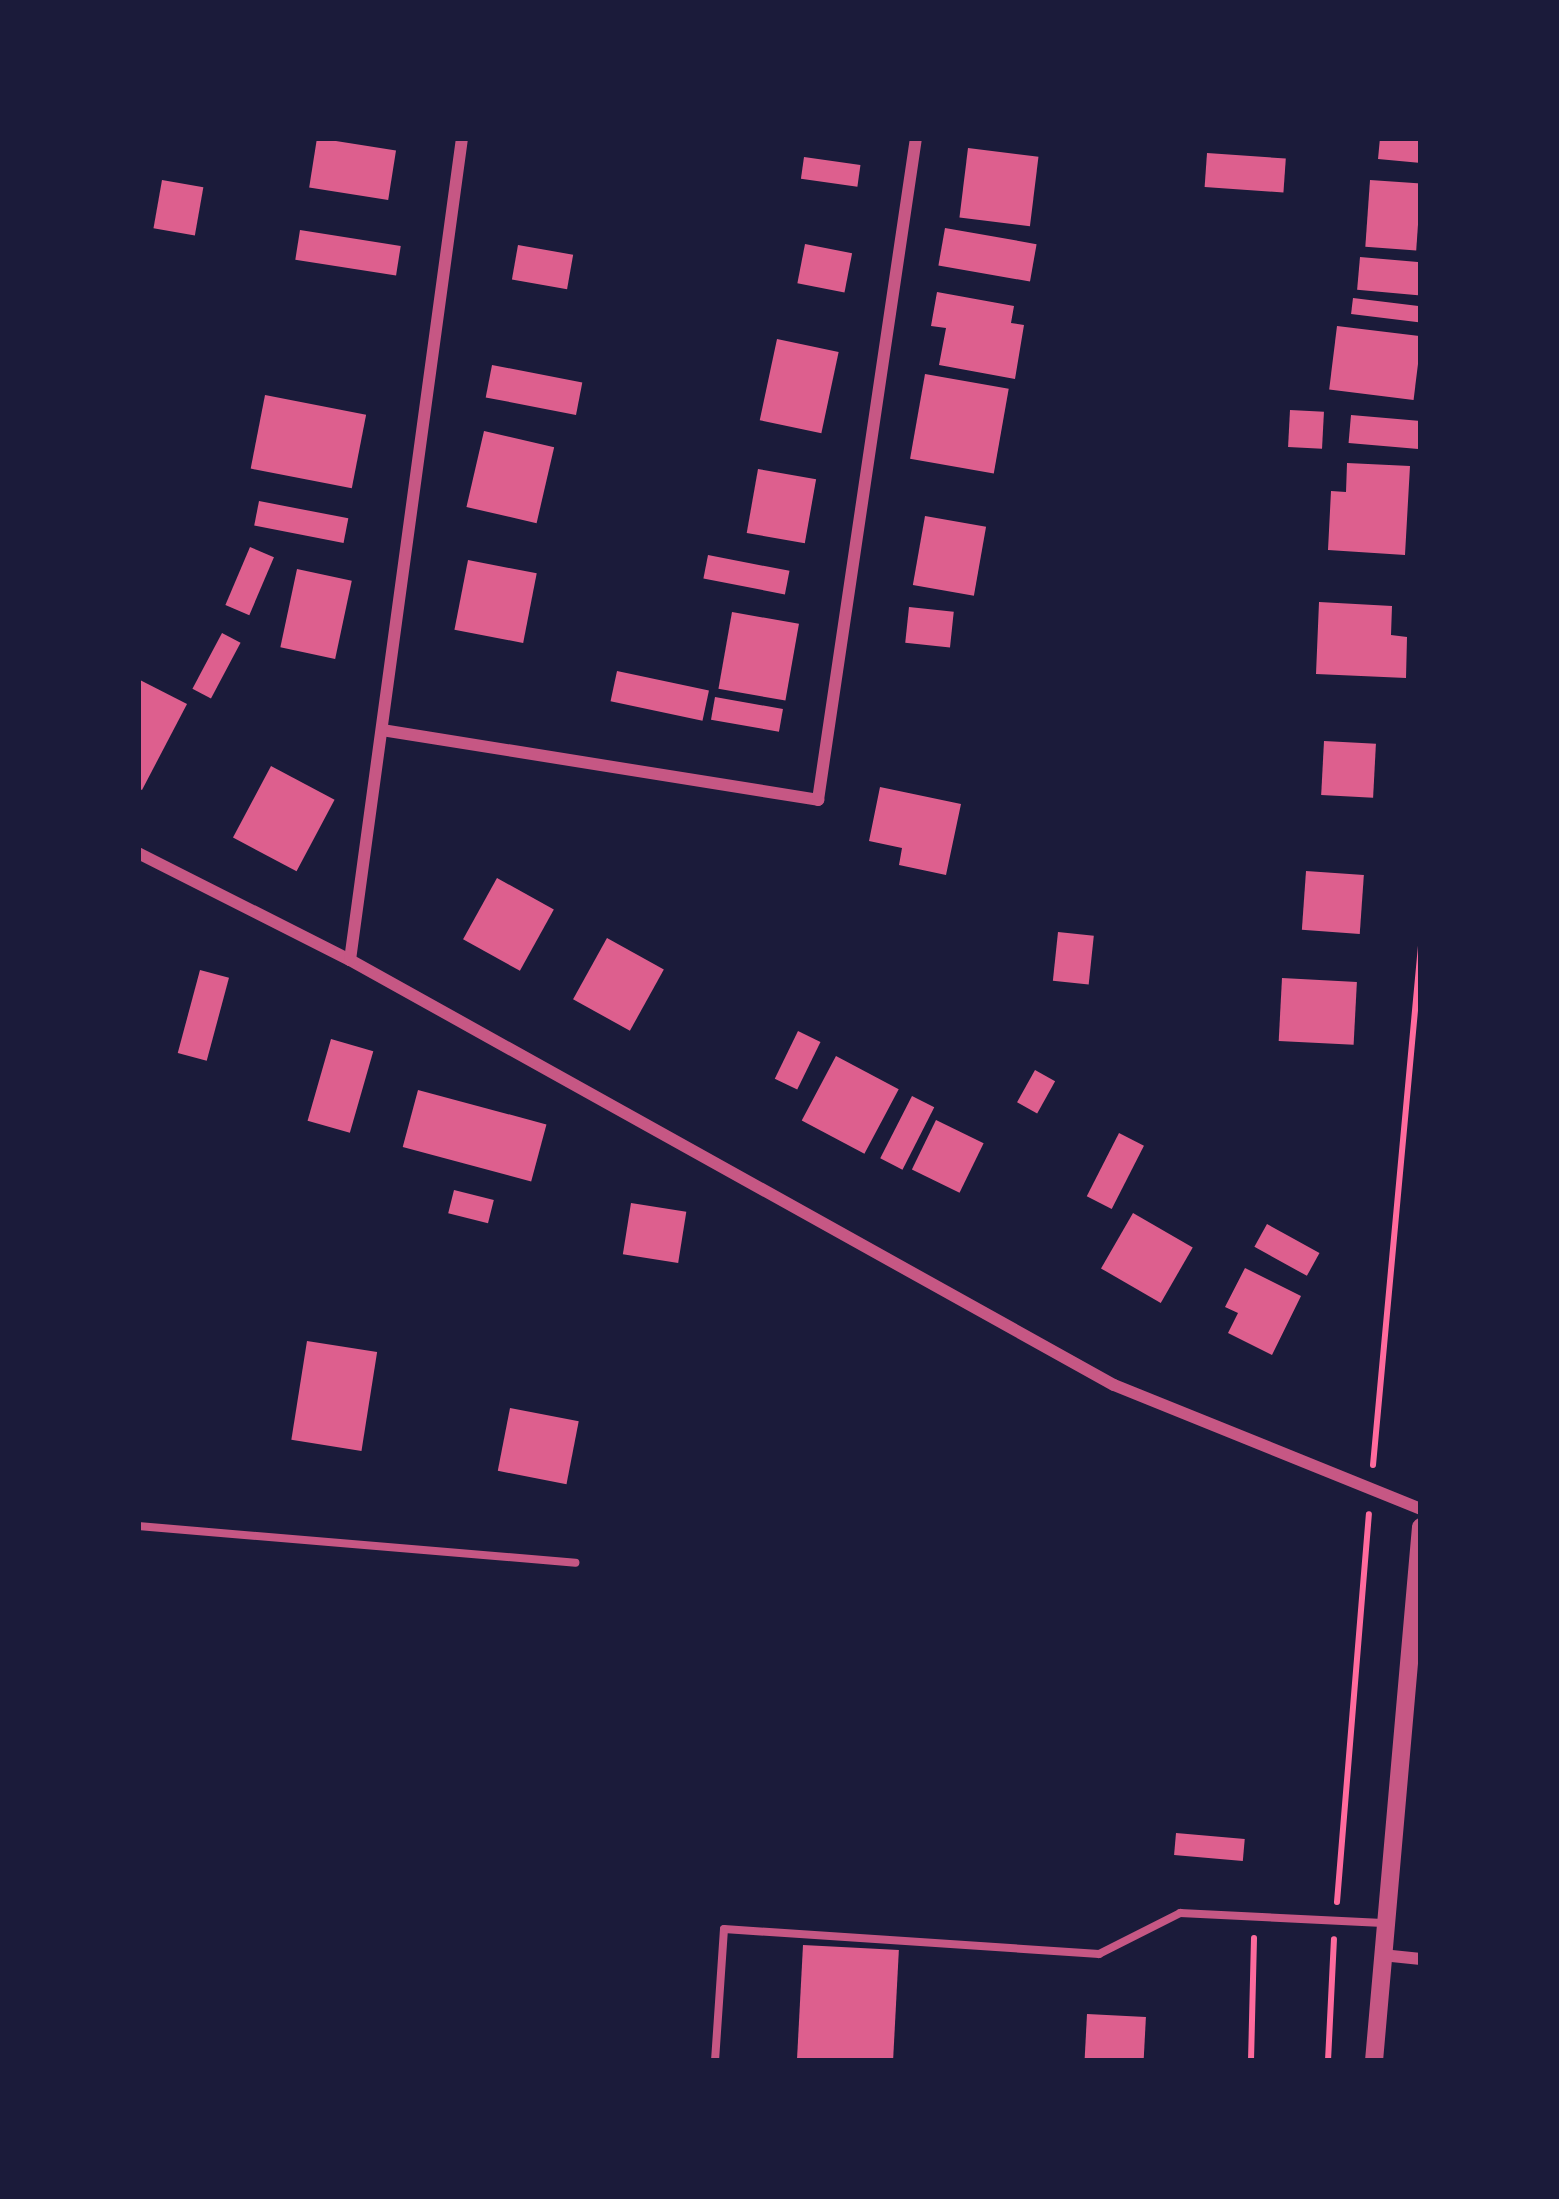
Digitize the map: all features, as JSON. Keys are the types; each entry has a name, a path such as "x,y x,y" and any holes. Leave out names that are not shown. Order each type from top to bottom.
{"street":[{"path":"350,960 463,138"},
{"path":"382,730 818,800 916,138"},
{"path":"138,853 350,960 1114,1385 1421,1509"},
{"path":"1374,2061 1421,1527"},
{"path":"1382,1955 1421,1959"}],"lane":[{"path":"138,1526 575,1563"},
{"path":"716,2061 724,1929 1099,1954 1180,1913 1385,1924"}],"path":[{"path":"1251,2061 1255,1917"}],"building":[{"path":"317,138 396,151 388,200 309,187"},
{"path":"1380,138 1421,138 1421,163 1378,159"},
{"path":"968,148 1038,157 1030,226 959,217"},
{"path":"1207,153 1286,159 1283,192 1205,187"},
{"path":"804,157 860,165 857,187 801,179"},
{"path":"162,180 203,187 195,236 153,228"},
{"path":"1370,180 1421,184 1416,250 1365,247"},
{"path":"945,228 1037,244 1030,282 938,265"},
{"path":"300,230 401,246 396,276 295,260"},
{"path":"805,244 852,253 844,292 797,283"},
{"path":"518,245 573,255 567,289 512,279"},
{"path":"1360,257 1421,262 1418,295 1357,290"},
{"path":"937,292 1014,306 1011,323 1024,325 1015,379 939,365 946,328 931,326"},
{"path":"1353,298 1420,306 1419,322 1351,314"},
{"path":"1337,326 1421,336 1414,400 1329,390"},
{"path":"777,339 839,352 821,433 760,420"},
{"path":"492,365 582,383 576,415 486,397"},
{"path":"925,374 1009,389 994,473 910,459"},
{"path":"265,395 366,415 352,488 251,469"},
{"path":"1290,410 1324,412 1322,449 1288,447"},
{"path":"1351,415 1421,421 1418,449 1349,443"},
{"path":"484,431 554,447 537,523 466,507"},
{"path":"1347,463 1410,466 1405,555 1328,550 1331,491 1346,492"},
{"path":"758,469 816,479 805,543 747,533"},
{"path":"259,501 348,518 344,543 254,526"},
{"path":"925,516 986,527 974,596 913,585"},
{"path":"250,547 274,557 249,615 225,605"},
{"path":"708,555 789,571 785,594 703,579"},
{"path":"468,560 537,573 523,643 454,630"},
{"path":"297,569 352,581 335,659 280,647"},
{"path":"1319,602 1392,606 1391,635 1407,637 1406,678 1316,674"},
{"path":"909,607 954,612 950,648 905,643"},
{"path":"732,612 799,624 785,701 718,689"},
{"path":"222,633 241,643 211,698 192,689"},
{"path":"617,671 709,691 703,721 611,701"},
{"path":"138,679 187,704 142,790 138,788"},
{"path":"715,697 783,709 779,732 711,720"},
{"path":"1324,741 1376,744 1373,798 1321,795"},
{"path":"271,766 335,800 297,871 233,838"},
{"path":"880,787 961,804 946,875 899,865 902,848 869,841"},
{"path":"1306,871 1364,875 1360,934 1302,930"},
{"path":"497,878 554,910 520,971 463,939"},
{"path":"1058,932 1094,936 1089,984 1053,981"},
{"path":"607,938 664,970 630,1031 573,999"},
{"path":"200,970 229,978 207,1061 178,1053"},
{"path":"1282,978 1357,982 1354,1045 1279,1041"},
{"path":"798,1031 820,1042 797,1090 775,1079"},
{"path":"331,1039 373,1051 350,1133 308,1121"},
{"path":"836,1056 899,1089 864,1154 802,1120"},
{"path":"1035,1070 1055,1081 1037,1114 1017,1102"},
{"path":"418,1090 546,1124 531,1181 403,1147"},
{"path":"912,1096 934,1107 902,1170 880,1158"},
{"path":"936,1120 984,1143 960,1193 912,1169"},
{"path":"1119,1133 1144,1146 1112,1209 1087,1196"},
{"path":"454,1190 494,1200 488,1223 448,1213"},
{"path":"631,1203 686,1212 678,1263 623,1254"},
{"path":"1133,1213 1193,1248 1161,1303 1101,1268"},
{"path":"1267,1224 1319,1253 1307,1276 1254,1247"},
{"path":"1245,1268 1301,1296 1272,1355 1228,1333 1238,1313 1225,1307"},
{"path":"307,1341 377,1352 361,1451 291,1440"},
{"path":"510,1408 579,1421 567,1484 498,1471"},
{"path":"1176,1833 1245,1839 1243,1861 1174,1855"},
{"path":"803,1945 899,1950 893,2061 797,2061"},
{"path":"1087,2014 1146,2017 1144,2061 1085,2061"}]}
